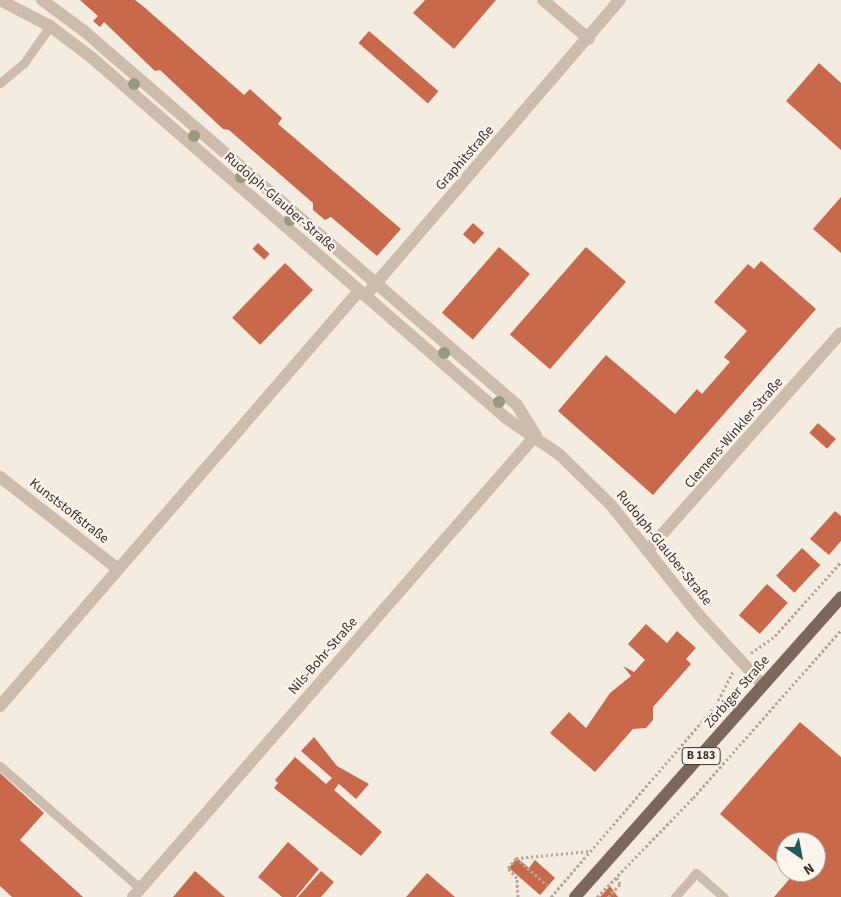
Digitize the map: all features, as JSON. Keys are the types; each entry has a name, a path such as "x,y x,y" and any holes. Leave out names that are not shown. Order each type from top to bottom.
{"main road":[{"name":"Zörbiger Straße","path":"576,897 841,597"}],"street":[{"name":"Rudolph-Glauber-Straße","path":"0,0 50,26 506,418 536,434 591,484 648,550 741,664 763,685"},
{"name":"Rudolph-Glauber-Straße","path":"42,0 84,30 517,405 536,434"},
{"path":"543,0 588,39"},
{"name":"Graphitstraße","path":"0,706 118,569 362,293 376,283 620,0"},
{"name":"Clemens-Winkler-Straße","path":"648,550 841,333"},
{"name":"Nils-Bohr-Straße","path":"136,893 536,434"},
{"name":"Kunststoffstraße","path":"0,477 118,569"}],"lane":[{"path":"1,86 50,26"},
{"path":"0,766 136,893"},
{"path":"676,897 696,873 724,897"}],"path":[{"path":"551,897 716,705 725,681 760,643 776,636 841,562"},
{"path":"597,897 693,798 841,630"},
{"path":"518,897 517,878 508,868 516,858 591,851"},
{"path":"516,858 547,886"},
{"path":"608,897 620,884 616,877"}],"building":[{"path":"80,0 135,0 244,95 250,89 282,118 278,124 401,229 377,256 331,217 325,220 313,210 313,203 229,130 223,129 160,70 155,71 104,22 100,27 93,21 98,16"},
{"path":"425,0 496,0 454,49 413,13"},
{"path":"369,31 438,91 428,103 359,43"},
{"path":"819,63 841,83 841,150 786,101"},
{"path":"841,197 841,253 813,229"},
{"path":"473,223 484,233 474,244 463,234"},
{"path":"258,243 270,254 264,260 253,249"},
{"path":"499,247 530,274 473,340 442,313"},
{"path":"586,247 626,282 550,369 510,335"},
{"path":"761,261 816,309 653,495 558,411 606,355 675,414 697,389 702,394 730,362 724,357 747,331 714,302 748,264 754,269"},
{"path":"285,263 313,290 260,345 232,318"},
{"path":"818,423 836,439 827,449 809,433"},
{"path":"835,511 841,516 841,541 829,555 810,539"},
{"path":"802,548 820,565 794,593 776,576"},
{"path":"767,584 788,603 760,634 739,615"},
{"path":"646,624 667,643 677,631 696,648 686,659 691,664 653,707 653,720 646,728 633,729 595,772 550,733 569,712 586,728 610,693 631,676 623,666 634,672 645,660 628,644"},
{"path":"800,722 841,757 841,897 774,897 787,882 826,882 826,832 776,832 776,862 720,814"},
{"path":"314,737 337,766 369,784 356,799 339,784 334,790 382,832 361,856 274,788 278,783 275,780 295,757 326,784 332,778 301,751"},
{"path":"0,773 44,813 20,840 83,897 12,897 0,886"},
{"path":"288,842 319,869 296,897 282,897 258,877"},
{"path":"517,858 529,868 535,860 555,878 540,895 509,868"},
{"path":"195,871 225,897 173,897"},
{"path":"321,871 334,882 321,897 298,897"},
{"path":"427,873 455,897 406,897"},
{"path":"610,886 618,897 600,897"}]}
